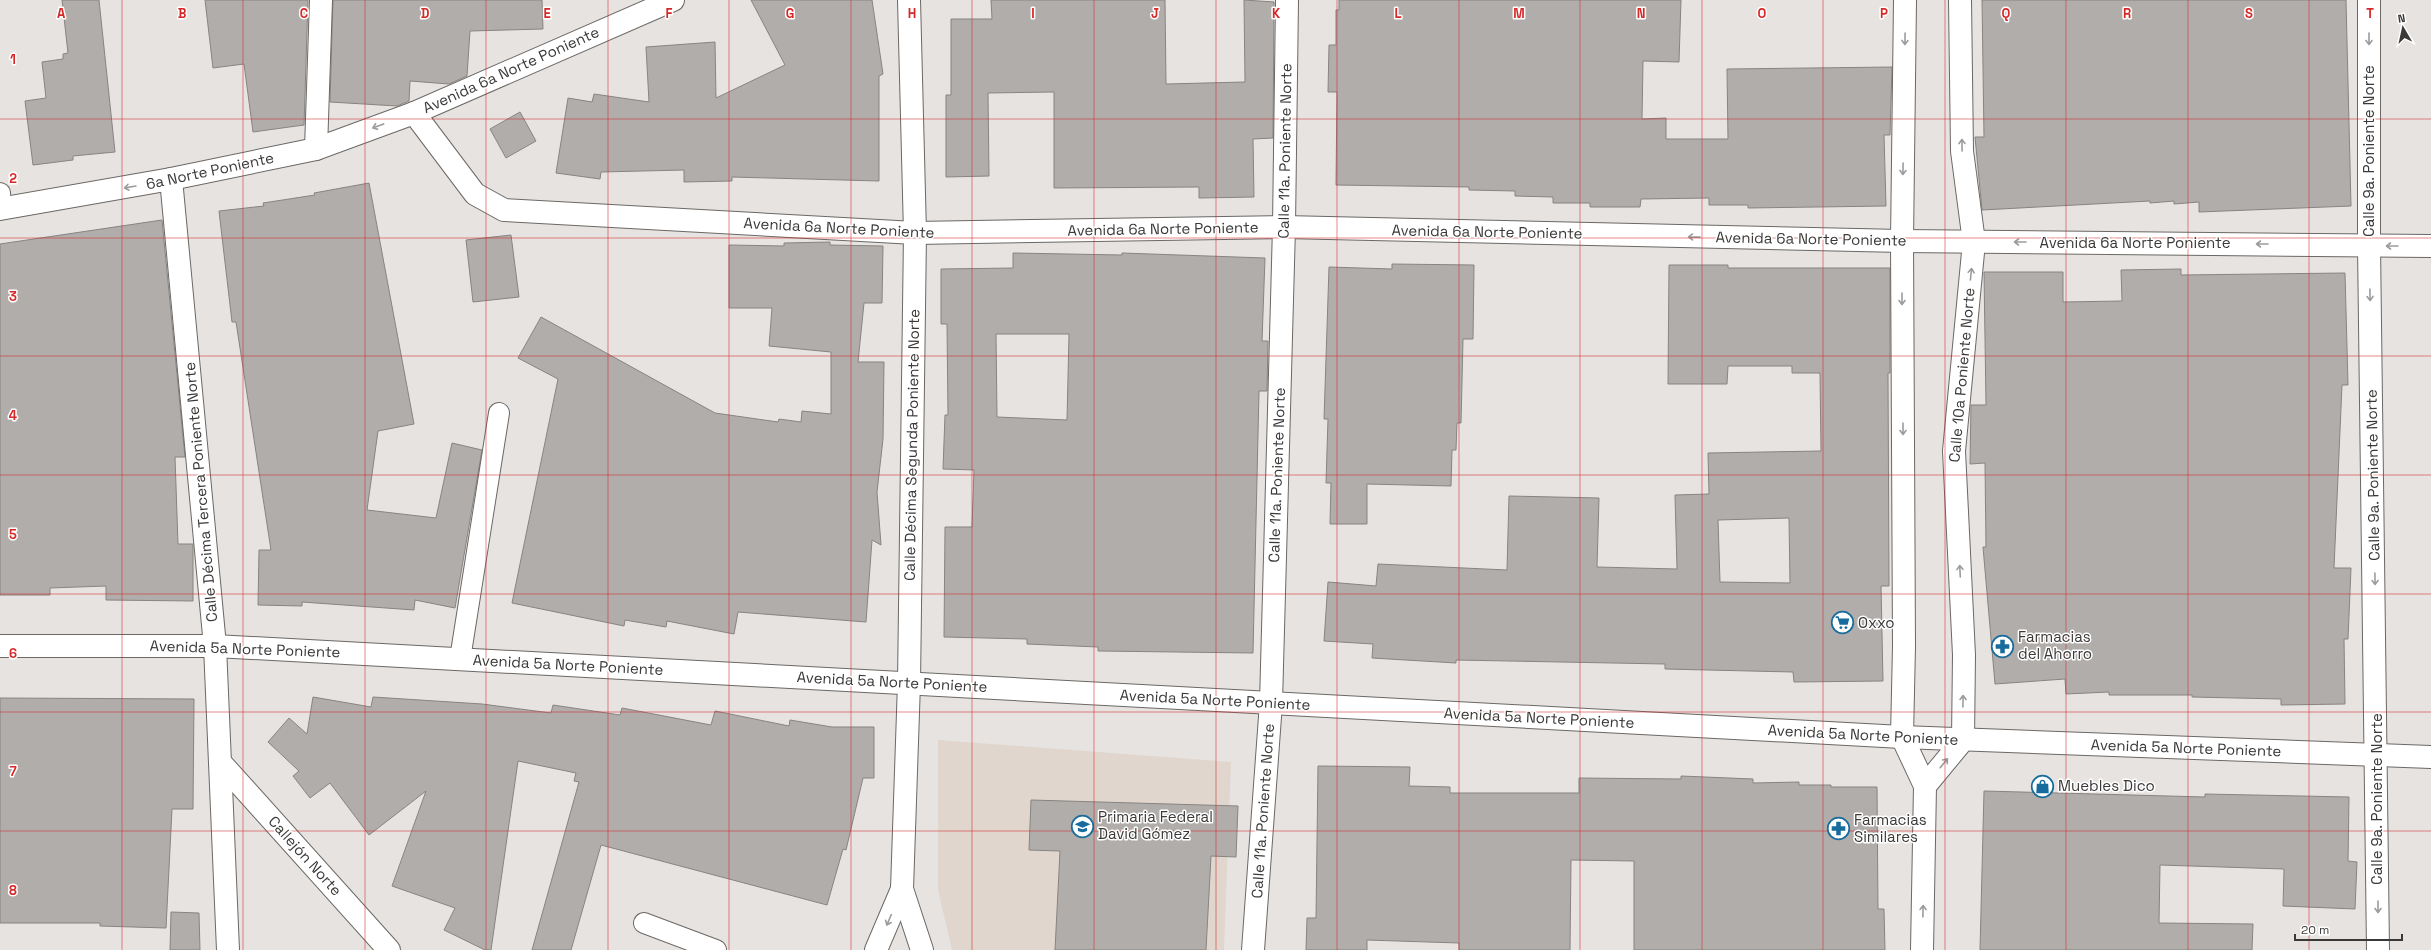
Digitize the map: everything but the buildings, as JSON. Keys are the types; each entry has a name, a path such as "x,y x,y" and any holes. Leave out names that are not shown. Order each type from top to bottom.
{"street":[{"path":"316,148 321,0"},
{"name":"Avenida 6a Norte Poniente","path":"673,0 414,113 475,194 504,210 915,233 1284,227 1902,241 2431,246"},
{"name":"Calle Décima Segunda Poniente Norte","path":"909,0 915,233 909,683 902,889 922,950"},
{"name":"Calle 11a. Poniente Norte","path":"1253,950 1271,703 1284,227 1287,0"},
{"path":"1905,0 1902,241 1904,646 1902,737 1925,786 1922,950"},
{"name":"Calle 10a Poniente Norte","path":"1960,0 1962,151 1974,242 1954,450 1964,655 1963,740"},
{"name":"Calle 9a. Poniente Norte","path":"2369,0 2369,245 2377,756 2378,950"},
{"name":"6a Norte Poniente","path":"0,204 171,179 316,148 414,113"},
{"name":"Calle Décima Tercera Poniente Norte","path":"171,179 215,646 228,950"},
{"name":"Avenida 5a Norte Poniente","path":"0,646 215,646 1902,737 2431,757"},
{"path":"1925,786 1963,740"},
{"name":"Callejón Norte","path":"220,762 389,950"},
{"name":"Calle Décima Segunda Poniente Norte","path":"876,950 902,889"}],"lane":[{"path":"460,659 500,413"},
{"path":"644,923 716,950"}],"shaded area":[{"name":"Primaria Federal David Gómez","path":"938,740 1231,762 1224,950 952,950 938,890"}],"place":[{"name":"Oxxo","path":"1843,623"},
{"name":"Farmacias del Ahorro","path":"2002,646"},
{"name":"Muebles Dico","path":"2043,786"},
{"name":"Primaria Federal David Gómez","path":"1083,826"},
{"name":"Farmacias Similares","path":"1839,829"}]}
